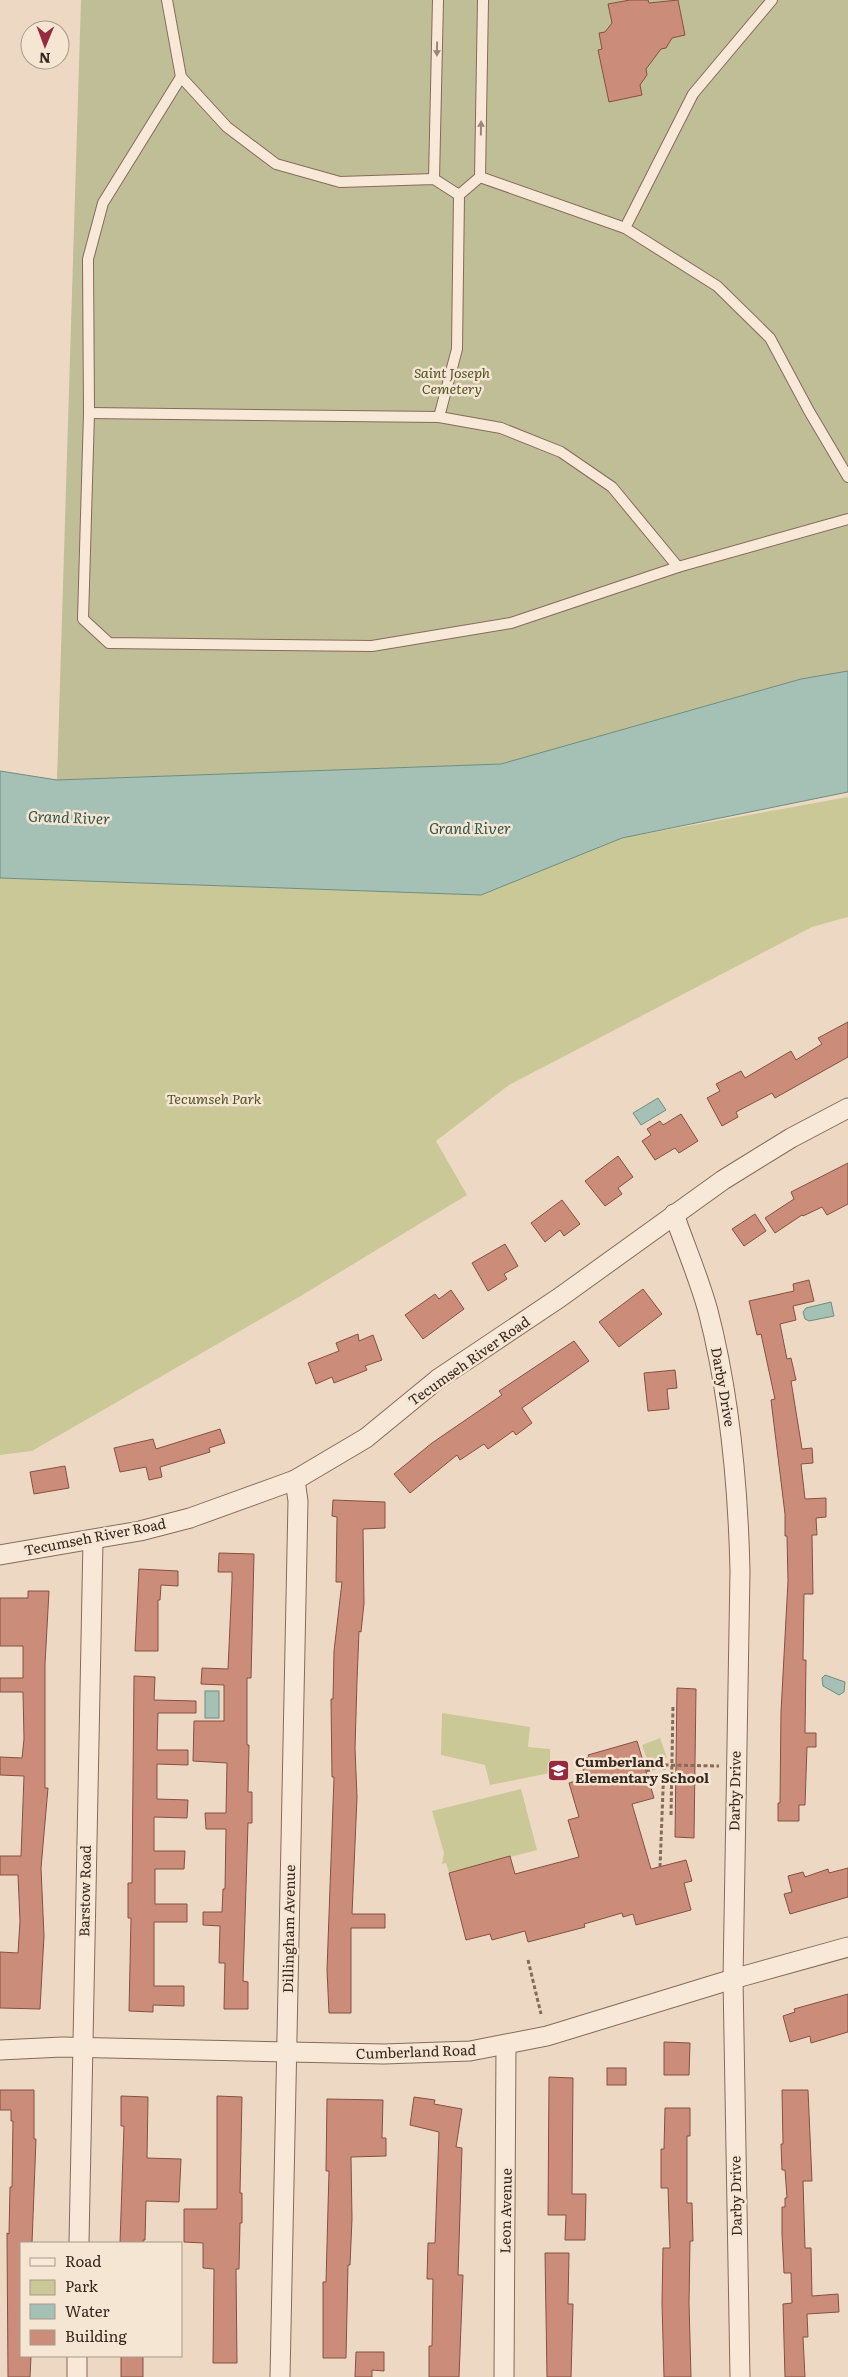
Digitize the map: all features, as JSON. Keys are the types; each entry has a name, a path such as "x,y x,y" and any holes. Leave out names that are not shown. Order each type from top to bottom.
{"street":[{"name":"Tecumseh River Road","path":"0,1554 92,1540 190,1518 295,1480 366,1438 438,1379 559,1298 723,1180 791,1138 848,1108"},
{"name":"Darby Drive","path":"674,1214 708,1310 725,1386 738,1510 740,1571 735,1766 733,1979 740,2377"},
{"name":"Dillingham Avenue","path":"280,2377 298,1501 295,1480"},
{"name":"Barstow Road","path":"79,2242 92,1540"},
{"name":"Cumberland Road","path":"0,2050 62,2047 287,2053 440,2053 506,2045 547,2036 733,1979 848,1947"},
{"name":"Leon Avenue","path":"504,2377 506,2045"},
{"path":"77,2357 77,2377"}],"lane":[{"path":"167,0 181,77 228,128 276,164 340,182 434,179 460,195"},
{"path":"434,179 438,0"},
{"path":"439,417 457,350 460,195 480,177 483,0"},
{"path":"625,228 693,94 772,0"},
{"path":"181,77 103,203 88,259 89,413 83,619 109,643 372,646 511,623 678,567 848,519"},
{"path":"480,177 625,228 717,286 770,338 848,478"},
{"path":"89,413 439,417 501,428 561,452 612,487 678,567"}],"path":[{"path":"671,1815 673,1705"},
{"path":"646,1770 664,1764 735,1766"},
{"path":"660,1867 664,1764"},
{"path":"528,1960 541,2014"}],"green space":[{"name":"Saint Joseph Cemetery","path":"81,0 848,0 848,671 801,679 501,764 57,780"},
{"name":"Tecumseh Park","path":"848,797 848,917 812,927 509,1085 436,1141 467,1195 299,1297 32,1451 0,1455 0,878 481,895 622,838"},
{"path":"442,1713 530,1727 528,1747 550,1749 550,1773 490,1785 485,1765 441,1755"},
{"path":"660,1738 667,1758 649,1765 642,1745"},
{"path":"521,1789 537,1850 449,1873 446,1863 442,1864 444,1853 432,1811"}],"water":[{"name":"Grand River","path":"848,671 848,792 622,838 481,895 0,878 0,771 57,780 501,764 801,679"},
{"path":"658,1098 666,1110 641,1125 633,1113"},
{"path":"831,1302 834,1316 809,1321 805,1319 803,1312 806,1308"},
{"path":"825,1675 845,1682 844,1692 839,1695 823,1686 822,1678"},
{"path":"205,1691 219,1691 219,1718 205,1718"}],"building":[{"path":"630,0 648,0 649,3 678,0 685,35 672,38 666,48 661,49 646,69 647,75 640,85 642,95 609,102 598,50 602,49 599,33 605,32 612,23 608,4"},
{"path":"848,1022 848,1057 775,1098 772,1093 736,1112 738,1117 722,1126 707,1098 720,1091 716,1084 741,1071 745,1078 791,1051 796,1060 822,1044 818,1038"},
{"path":"681,1114 698,1141 679,1153 675,1148 655,1160 642,1141 651,1135 647,1129 660,1121 663,1125"},
{"path":"618,1156 633,1177 618,1188 622,1194 605,1206 585,1181"},
{"path":"848,1163 848,1204 827,1215 822,1207 802,1215 775,1233 765,1218 794,1199 791,1192"},
{"path":"562,1200 580,1224 564,1236 560,1230 545,1242 531,1223"},
{"path":"755,1214 766,1231 744,1246 732,1229"},
{"path":"505,1244 518,1266 504,1274 507,1279 488,1291 472,1263"},
{"path":"809,1280 814,1301 793,1306 796,1320 780,1324 787,1359 791,1358 796,1380 791,1381 802,1449 812,1448 813,1463 801,1464 805,1499 826,1498 826,1517 816,1518 817,1535 812,1535 813,1594 804,1594 803,1660 806,1660 805,1733 816,1733 816,1747 807,1747 805,1805 799,1805 799,1821 778,1821 778,1803 780,1803 781,1712 788,1581 787,1536 785,1536 785,1514 771,1400 775,1399 761,1334 757,1335 749,1301 794,1291 793,1284"},
{"path":"643,1289 662,1314 619,1347 599,1322"},
{"path":"451,1290 464,1309 423,1339 405,1315 435,1294 439,1299"},
{"path":"358,1334 359,1341 373,1335 382,1360 365,1366 367,1370 334,1383 332,1377 316,1384 308,1363 339,1351 336,1343"},
{"path":"574,1341 589,1361 522,1408 532,1423 516,1435 513,1431 488,1449 484,1444 460,1460 457,1455 410,1493 394,1474 432,1443 502,1395 499,1391"},
{"path":"675,1370 677,1388 667,1389 669,1409 648,1411 644,1373"},
{"path":"220,1429 225,1443 209,1448 210,1452 160,1467 162,1477 149,1480 146,1467 120,1472 114,1448 153,1439 156,1449"},
{"path":"65,1466 69,1488 34,1494 30,1472"},
{"path":"333,1500 385,1502 385,1528 363,1529 364,1603 361,1632 359,1631 357,1681 355,1748 357,1797 352,1914 385,1914 385,1928 351,1928 351,2013 329,2013 327,1970 334,1777 332,1777 331,1699 333,1699 334,1651 342,1582 336,1582 337,1517 332,1516"},
{"path":"219,1553 254,1554 251,1678 247,1678 248,1792 252,1792 252,1823 248,1823 243,1981 248,1982 248,2009 224,2009 225,1963 219,1963 220,1926 203,1925 203,1912 222,1912 223,1889 225,1889 226,1829 206,1829 205,1813 226,1813 227,1763 193,1761 194,1721 224,1721 224,1685 201,1684 202,1668 228,1669 232,1572 218,1572"},
{"path":"139,1569 178,1571 178,1586 161,1585 160,1600 158,1600 158,1651 135,1651"},
{"path":"28,1591 49,1591 45,1664 45,1788 48,1788 41,1868 44,1936 40,2009 0,2008 0,1952 18,1953 20,1921 18,1875 0,1875 0,1856 21,1856 24,1776 0,1775 0,1757 22,1758 24,1739 23,1692 0,1692 0,1678 23,1678 23,1646 0,1646 0,1598 28,1598"},
{"path":"134,1676 155,1677 154,1700 196,1701 196,1713 158,1713 157,1750 188,1750 188,1765 157,1764 157,1799 188,1800 187,1818 154,1817 154,1851 185,1851 184,1869 155,1869 155,1904 187,1904 187,1922 154,1922 154,1986 184,1986 184,2006 153,2005 153,2012 129,2011 131,1918 128,1918 128,1883 132,1883"},
{"path":"677,1688 696,1689 694,1838 675,1837"},
{"path":"637,1741 654,1798 632,1804 651,1869 686,1860 692,1881 684,1883 691,1910 636,1925 633,1914 623,1917 622,1913 584,1924 585,1927 528,1942 525,1931 492,1940 490,1934 466,1940 449,1873 510,1856 515,1874 579,1857 568,1820 579,1817 569,1783 586,1778 580,1760 589,1757 588,1755"},
{"path":"848,1868 848,1897 790,1914 784,1894 792,1892 788,1876 803,1872 805,1877 828,1869 829,1873"},
{"path":"848,1994 848,2032 811,2043 810,2036 790,2042 783,2016 795,2012 794,2009"},
{"path":"664,2042 690,2043 689,2075 664,2075"},
{"path":"607,2068 626,2068 626,2085 607,2085"},
{"path":"549,2077 573,2078 572,2194 586,2194 585,2240 565,2240 566,2215 548,2215"},
{"path":"0,2090 34,2090 34,2139 36,2139 32,2242 20,2242 20,2357 31,2357 30,2377 8,2377 7,2233 9,2234 10,2187 12,2187 13,2121 11,2121 11,2110 0,2110"},
{"path":"782,2090 808,2090 812,2181 803,2181 805,2248 811,2248 812,2296 838,2294 839,2312 807,2314 808,2337 803,2337 805,2377 785,2377 783,2304 792,2303 791,2273 784,2273 782,2234 782,2207 785,2207 785,2198 787,2198 785,2170 782,2170"},
{"path":"121,2096 148,2097 147,2158 181,2159 179,2202 146,2201 145,2240 143,2242 120,2242 124,2126 121,2126"},
{"path":"217,2096 242,2097 240,2193 242,2193 242,2223 240,2223 239,2269 236,2269 237,2363 213,2363 214,2269 203,2268 203,2243 184,2242 184,2209 217,2209"},
{"path":"414,2097 435,2100 434,2104 462,2109 456,2147 462,2148 458,2275 463,2275 459,2377 429,2377 429,2346 432,2346 433,2279 427,2279 428,2243 435,2243 439,2132 410,2125"},
{"path":"327,2099 383,2100 382,2138 386,2138 386,2156 351,2157 352,2219 350,2265 348,2265 346,2358 323,2358 323,2282 326,2282 329,2171 326,2171"},
{"path":"665,2108 690,2108 690,2136 687,2136 687,2203 692,2203 693,2241 690,2241 689,2303 691,2377 664,2377 663,2248 670,2248 668,2188 661,2188 661,2149 664,2149"},
{"path":"545,2253 569,2253 568,2304 573,2304 571,2377 547,2377"},
{"path":"356,2352 384,2352 384,2371 372,2370 372,2377 355,2377"},
{"path":"121,2357 143,2357 143,2377 121,2377"}],"place":[{"name":"Cumberland Elementary School","path":"559,1770"}]}
